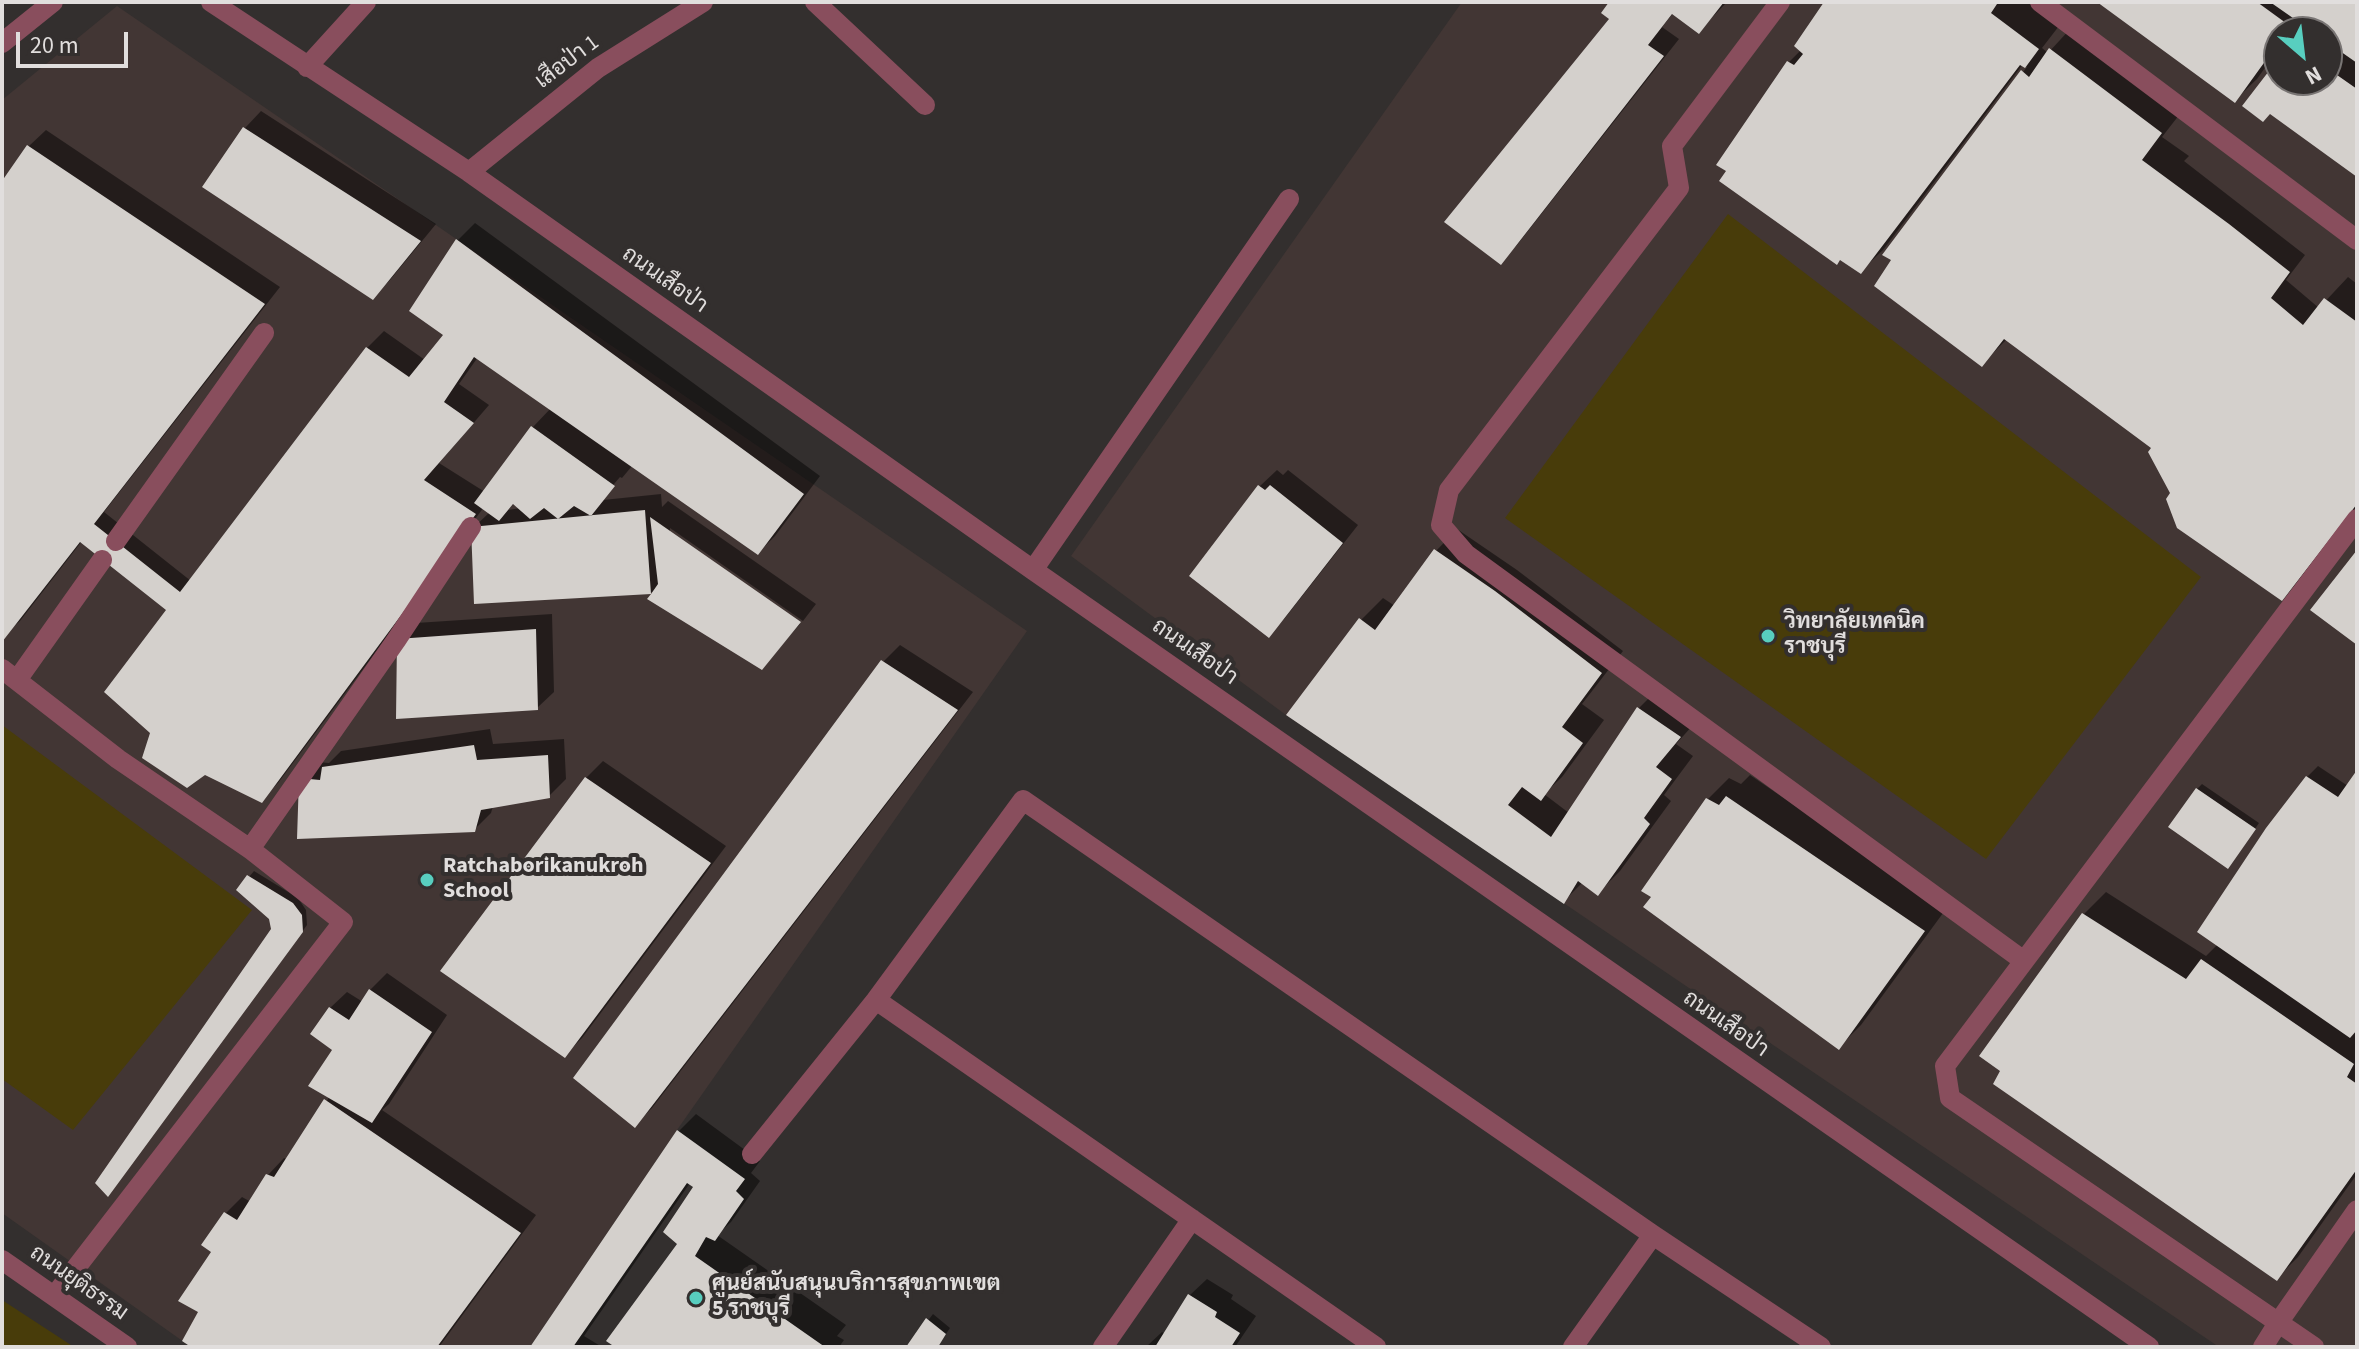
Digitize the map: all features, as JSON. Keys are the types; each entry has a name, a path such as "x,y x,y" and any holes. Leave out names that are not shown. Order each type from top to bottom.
{"street":[{"path":"2,43 53,2"},
{"name":"ถนนเสือป่า","path":"211,2 469,172 1033,570 2149,1347"},
{"path":"307,67 366,2"},
{"name":"เสือป่า 1","path":"469,172 598,68 703,2"},
{"path":"815,2 925,105"},
{"path":"1780,2 1672,146 1679,188 1449,490 1441,525 1466,554 2024,961"},
{"path":"2040,2 2357,240"},
{"path":"1033,570 1289,199"},
{"path":"116,541 264,333"},
{"path":"2314,1347 1950,1098 1945,1066 2357,519"},
{"path":"250,849 471,527"},
{"path":"55,1295 343,922 250,849 118,759 10,675 102,560"},
{"path":"752,1154 876,1000 1023,800 1653,1235 1821,1347"},
{"path":"876,1000 1376,1347"},
{"path":"2263,1347 2357,1210"},
{"path":"1103,1347 1192,1219"},
{"path":"1573,1347 1653,1235"},
{"name":"ถนนยุติธรรม","path":"2,1260 127,1347"}],"shaded area":[{"name":"วิทยาลัยเทคนิค ราชบุรี","path":"1462,2 2270,2 2290,16 2263,16 2263,96 2343,96 2343,53 2357,63 2357,1347 2219,1347 1286,715 1071,556"},
{"name":"Ratchaborikanukroh School","path":"117,6 1027,631 677,1130 530,1347 191,1347 2,1213 2,100"},
{"path":"1728,214 2201,577 1986,859 1505,518"},
{"path":"2,725 252,910 73,1130 2,1079"},
{"path":"2,1300 74,1347 2,1347"}],"building":[{"path":"1609,2 1724,2 1699,34 1672,14 1648,45 1664,56 1501,265 1444,222 1609,19 1601,13"},
{"path":"1824,2 1994,2 1997,4 1991,13 2039,49 2025,68 2020,65 1861,274 1840,260 1837,265 1719,181 1726,171 1716,165 1787,61 1794,65 1803,54 1794,46"},
{"path":"2097,2 2257,2 2276,16 2263,16 2263,64 2235,103"},
{"path":"2270,2 2357,2 2357,63 2343,53 2343,16 2290,16"},
{"path":"2049,48 2162,133 2142,160 2290,272 2271,298 2303,325 2324,298 2357,322 2357,504 2282,601 2177,528 2166,499 2170,493 2148,452 2151,448 2004,339 1982,367 1874,286 1891,260 1882,255 2021,70 2029,77"},
{"path":"2263,79 2263,96 2343,96 2343,79 2357,89 2357,177 2270,114 2263,122 2242,106"},
{"path":"243,127 421,241 373,300 202,187"},
{"path":"27,145 265,304 94,524 180,592 366,347 409,377 443,335 409,311 456,239 804,494 758,555 474,357 444,402 474,423 424,480 476,514 262,803 205,775 187,788 142,758 150,733 104,692 166,610 80,542 2,642 2,181"},
{"path":"531,426 615,486 591,516 574,506 558,519 544,508 530,519 513,504 499,521 474,503"},
{"path":"1258,485 1265,490 1270,485 1343,543 1269,638 1189,576"},
{"path":"645,510 651,594 474,604 471,527"},
{"path":"650,517 801,622 762,670 647,599 658,584"},
{"path":"1434,549 1495,591 1602,673 1562,727 1583,743 1541,801 1522,787 1508,805 1551,837 1637,707 1681,737 1656,767 1672,779 1644,818 1650,824 1598,896 1578,881 1564,904 1286,715 1359,618 1375,630"},
{"path":"2357,550 2357,645 2310,610"},
{"path":"536,629 538,710 396,719 397,639"},
{"path":"881,660 958,710 635,1128 573,1078"},
{"path":"474,745 477,760 548,755 550,798 481,810 475,832 297,839 299,778 320,780 322,767"},
{"path":"2357,770 2357,1030 2350,1038 2197,932 2266,828 2306,776 2338,797"},
{"path":"585,777 711,863 565,1058 440,971"},
{"path":"2196,788 2256,829 2228,869 2168,827"},
{"path":"1726,796 1925,931 1839,1050 1643,907 1651,897 1641,891 1706,798 1719,805"},
{"path":"247,875 293,903 302,915 303,932 108,1197 95,1183 271,929 269,919 236,890"},
{"path":"2082,913 2186,979 2201,959 2354,1064 2347,1077 2357,1084 2357,1169 2277,1281 1993,1084 2000,1071 1979,1056"},
{"path":"369,989 432,1032 372,1123 308,1086 332,1050 310,1034 329,1007 349,1020"},
{"path":"324,1099 521,1233 437,1347 191,1347 182,1341 198,1312 178,1301 211,1252 201,1245 224,1212 237,1220 266,1174 274,1177"},
{"path":"677,1130 745,1179 736,1191 744,1199 715,1241 706,1237 695,1256 825,1347 615,1347 606,1341 677,1244 663,1232 693,1187 687,1183 573,1347 530,1347"},
{"path":"1188,1294 1217,1312 1215,1317 1240,1333 1231,1347 1155,1347"},
{"path":"926,1318 946,1334 938,1347 906,1347"}],"place":[{"name":"วิทยาลัยเทคนิค ราชบุรี","path":"1768,636"},
{"name":"Ratchaborikanukroh School","path":"427,880"},
{"name":"ศูนย์สนับสนุนบริการสุขภาพเขต 5 ราชบุรี","path":"696,1298"}]}
